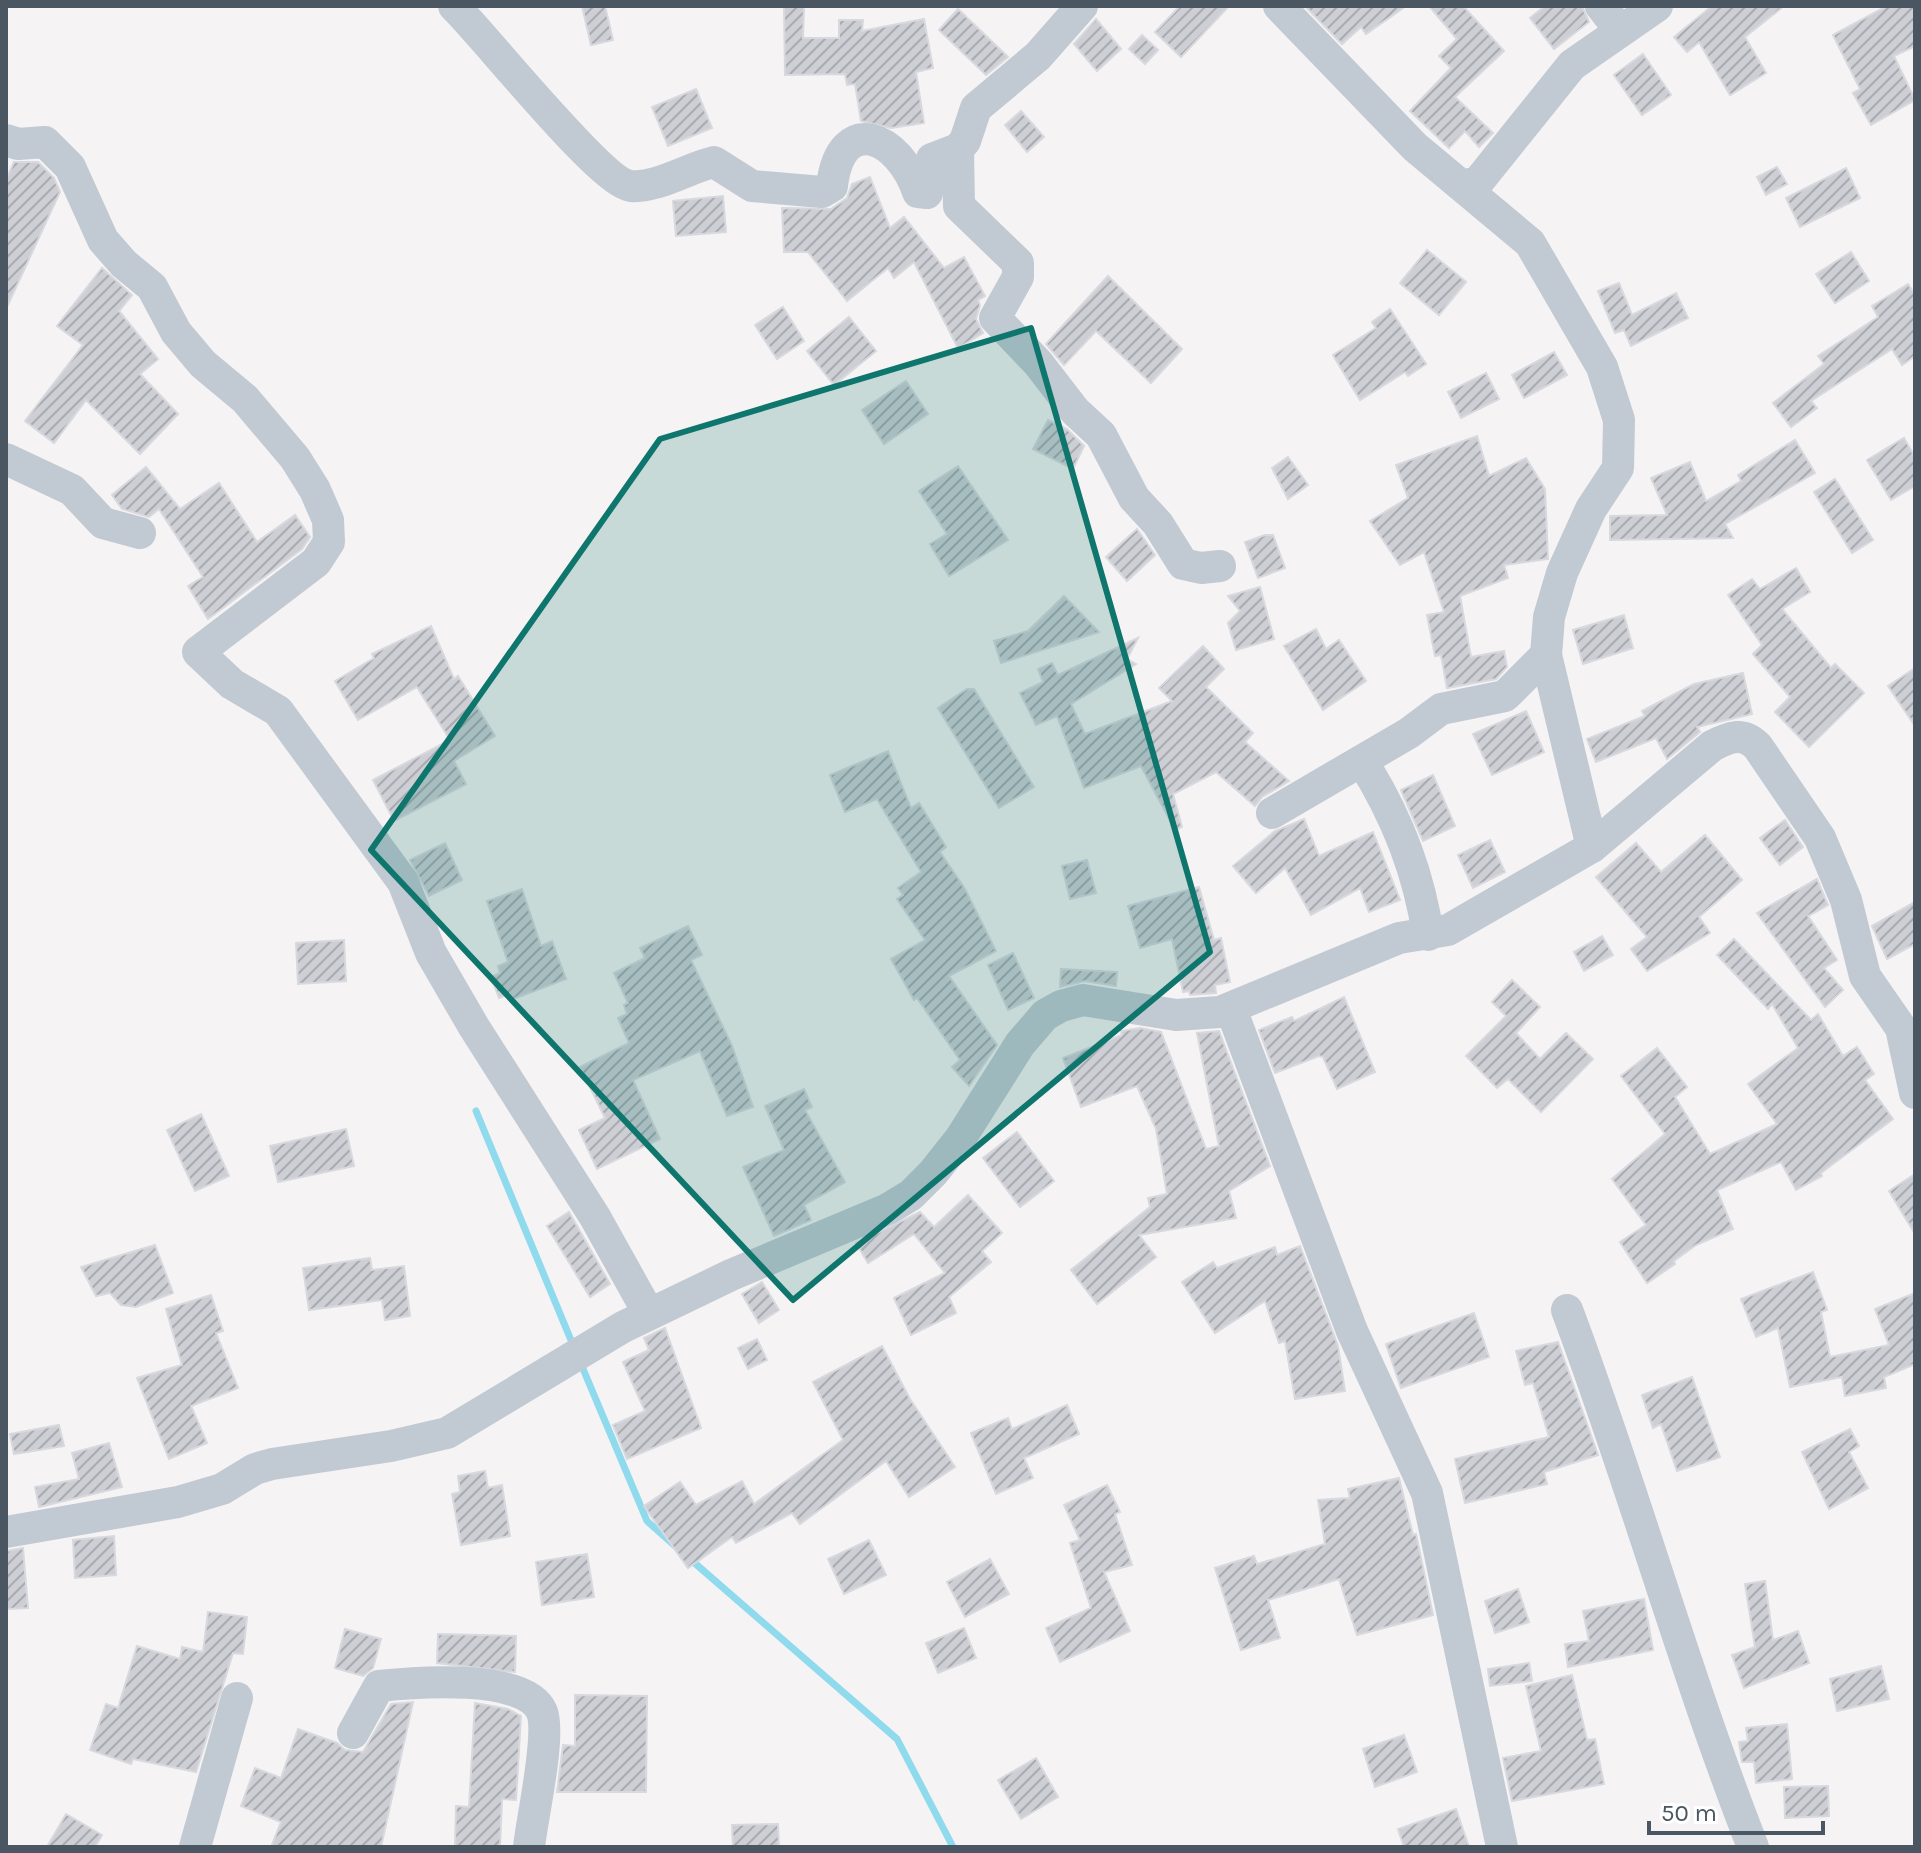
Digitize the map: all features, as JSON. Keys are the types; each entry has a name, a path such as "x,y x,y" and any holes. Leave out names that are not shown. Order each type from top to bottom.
{"street":[{"path":"454,6 619,183 641,186 714,162 752,186 822,192 832,186 834,165 843,150 860,138 867,138 881,141 899,155 912,172 918,192 923,193 927,193 932,159 958,149 965,141 976,108 1038,56 1082,6"},
{"path":"1279,6 1415,147 1465,185 1530,243 1602,367 1619,420 1618,468 1591,509 1562,573 1549,617 1546,655 1592,847"},
{"path":"1465,185 1478,182 1610,18 1657,6"},
{"path":"6,140 18,144 45,142 70,167 103,240 124,264 152,287 176,332 203,364 271,426 315,490 328,520 329,542 316,562 198,652 232,684 278,711 403,882 431,953 595,1217 649,1314"},
{"path":"958,149 959,206 1018,263 1018,277 995,318 1101,435 1134,498 1158,524 1183,564 1201,568 1220,566"},
{"path":"6,459 72,490 103,523 140,533"},
{"path":"1272,813 1362,761 1441,709 1505,696 1546,655"},
{"path":"6,1532 178,1502 222,1489 255,1469 272,1464 391,1446 447,1433 566,1359 649,1314 911,1195 960,1139 1020,1044 1045,1015 1061,1006 1083,1000 1176,1015 1231,1009 1399,938 1428,935 1463,923 1592,847 1712,746 1733,736 1750,739 1820,838 1846,900 1865,976 1901,1028 1915,1093"},
{"path":"1362,761 1391,809 1423,901 1428,935"},
{"path":"1231,1009 1352,1331 1427,1493 1502,1847"},
{"path":"1567,1310 1602,1404 1723,1775 1753,1847"},
{"path":"353,1733 379,1686 498,1685 520,1691 536,1703 542,1714 544,1734 529,1847"},
{"path":"195,1847 237,1698"}],"highlighted area":[{"path":"1031,328 1210,952 793,1300 371,850 660,439"}],"building":[{"path":"582,6 605,6 613,40 591,45"},
{"path":"784,6 804,6 803,38 839,38 839,20 863,20 862,31 924,19 933,68 916,72 924,123 891,128 861,121 855,84 847,85 845,74 785,75"},
{"path":"1180,6 1229,6 1181,57 1155,32"},
{"path":"1305,6 1406,6 1366,34 1361,27 1342,44"},
{"path":"1429,6 1463,6 1504,51 1455,97 1493,133 1479,147 1465,131 1449,148 1410,111 1451,68 1439,56 1457,39"},
{"path":"1545,6 1582,6 1589,22 1554,49 1530,18"},
{"path":"1712,6 1784,6 1745,37 1766,73 1730,95 1699,42 1687,52 1674,37"},
{"path":"1887,6 1915,6 1915,46 1894,56 1915,100 1871,125 1853,93 1860,89 1833,35"},
{"path":"958,9 1008,57 986,75 939,30"},
{"path":"1096,19 1121,49 1097,71 1074,44"},
{"path":"1142,35 1158,50 1145,64 1129,49"},
{"path":"1643,54 1671,95 1642,115 1614,75"},
{"path":"696,89 712,128 668,146 652,107"},
{"path":"1021,111 1044,137 1027,152 1005,125"},
{"path":"14,162 38,162 54,178 60,192 6,309 6,180"},
{"path":"1777,167 1787,184 1766,195 1757,177"},
{"path":"1846,168 1860,198 1800,227 1786,198"},
{"path":"870,177 890,228 904,217 944,268 964,257 985,296 978,300 980,305 976,319 983,333 958,348 914,262 894,278 888,268 847,301 808,252 784,252 782,208 831,209 847,198 852,184"},
{"path":"723,196 726,232 676,236 673,201"},
{"path":"1427,250 1466,282 1439,315 1400,283"},
{"path":"1851,252 1869,281 1835,303 1816,274"},
{"path":"102,268 132,295 119,311 158,359 140,374 178,414 140,454 86,400 54,443 25,421 83,345 57,326"},
{"path":"1108,276 1182,349 1151,383 1096,331 1064,365 1046,344"},
{"path":"1619,283 1632,315 1676,293 1688,318 1631,346 1624,330 1615,333 1598,291"},
{"path":"1908,284 1915,295 1915,356 1902,365 1892,349 1811,401 1817,408 1791,427 1773,403 1824,364 1818,356 1878,317 1872,306"},
{"path":"783,307 804,341 777,359 755,325"},
{"path":"1390,309 1426,364 1408,376 1405,372 1360,400 1333,355 1376,328 1372,322"},
{"path":"849,317 876,351 834,385 807,351"},
{"path":"1554,352 1567,375 1524,398 1512,375"},
{"path":"1486,373 1499,399 1461,418 1448,392"},
{"path":"906,381 928,414 884,444 862,410"},
{"path":"1048,420 1067,429 1084,446 1073,469 1033,449"},
{"path":"1477,436 1489,476 1526,458 1545,489 1548,559 1504,565 1508,578 1460,596 1471,657 1504,651 1507,667 1496,679 1447,688 1441,655 1435,656 1427,615 1444,612 1424,552 1400,565 1370,521 1408,498 1396,465"},
{"path":"1904,438 1915,457 1915,486 1891,500 1867,460"},
{"path":"1795,440 1815,473 1725,524 1733,538 1610,540 1610,516 1667,515 1651,478 1690,462 1706,501 1741,481 1738,475"},
{"path":"1288,457 1308,485 1288,499 1272,468"},
{"path":"958,466 1008,540 949,576 930,544 947,534 919,491"},
{"path":"146,467 180,509 219,483 257,542 295,515 310,537 302,549 208,619 188,586 203,577 159,509 149,517 122,509 112,495"},
{"path":"1835,479 1873,540 1852,553 1814,492"},
{"path":"1137,529 1155,555 1127,581 1106,557"},
{"path":"1273,535 1285,568 1258,578 1245,542"},
{"path":"1796,568 1810,592 1782,609 1831,668 1835,664 1864,693 1809,747 1775,712 1790,697 1753,654 1762,645 1728,595 1752,579 1760,589"},
{"path":"1260,587 1274,639 1236,650 1228,623 1240,611 1228,596"},
{"path":"1064,596 1099,632 1001,663 994,641 1028,631"},
{"path":"1624,615 1633,648 1583,664 1573,630"},
{"path":"431,626 454,679 458,676 495,736 454,761 466,784 394,821 373,780 450,740 417,687 358,720 335,681 374,658 372,654"},
{"path":"1316,629 1326,649 1339,640 1366,681 1323,710 1284,646"},
{"path":"1138,638 1127,659 1136,664 1071,704 1085,734 1172,701 1159,688 1203,646 1224,669 1206,687 1253,733 1245,742 1289,781 1262,797 1255,806 1216,772 1173,794 1182,827 1175,830 1141,766 1084,788 1057,716 1036,725 1020,693 1043,682 1038,669 1052,663 1058,675"},
{"path":"1915,668 1915,726 1888,686"},
{"path":"1743,673 1752,714 1697,727 1700,732 1667,759 1656,738 1596,762 1587,739 1645,716 1642,711 1694,684"},
{"path":"967,689 974,689 1034,787 999,808 938,708"},
{"path":"1526,711 1544,752 1492,775 1473,734"},
{"path":"888,751 911,808 919,803 946,847 940,852 965,889 996,951 949,976 997,1045 969,1086 952,1067 960,1060 917,998 914,1000 891,959 925,940 897,899 903,895 898,888 921,872 877,799 845,812 830,775"},
{"path":"1433,775 1455,826 1423,841 1401,790"},
{"path":"1304,819 1319,856 1373,832 1400,900 1369,912 1360,888 1311,915 1285,868 1256,893 1233,866 1275,831"},
{"path":"1785,820 1803,847 1780,865 1760,838"},
{"path":"1705,835 1742,880 1699,917 1710,933 1647,971 1631,949 1647,937 1596,877 1636,843 1661,872"},
{"path":"1490,840 1505,872 1473,888 1458,855"},
{"path":"445,843 462,880 429,896 410,860"},
{"path":"1087,860 1096,893 1070,899 1062,866"},
{"path":"1817,879 1828,905 1808,916 1837,960 1824,968 1843,990 1825,1007 1757,913"},
{"path":"1199,887 1214,940 1221,938 1230,982 1215,985 1216,993 1190,995 1189,991 1183,992 1172,939 1140,948 1128,906"},
{"path":"522,889 541,946 552,941 566,979 511,1000 509,994 499,998 491,977 500,973 498,966 508,962 487,901"},
{"path":"1915,902 1915,944 1887,959 1872,926"},
{"path":"688,926 702,955 691,960 732,1046 753,1107 727,1116 700,1051 633,1080 660,1139 597,1169 579,1130 605,1118 580,1067 629,1043 618,1018 627,1014 624,1005 628,1003 614,973 645,958 640,948"},
{"path":"1602,936 1613,955 1584,971 1574,952"},
{"path":"1734,939 1811,1020 1818,1014 1843,1056 1857,1047 1874,1074 1865,1080 1893,1119 1821,1173 1822,1176 1796,1190 1781,1162 1717,1190 1733,1229 1696,1245 1647,1283 1620,1242 1646,1225 1612,1179 1665,1134 1621,1076 1657,1048 1687,1087 1675,1097 1710,1154 1777,1124 1748,1084 1798,1048 1772,1004 1768,1009 1717,955"},
{"path":"344,940 346,981 298,984 296,943"},
{"path":"1013,953 1034,998 1008,1010 988,965"},
{"path":"1061,969 1117,972 1116,986 1085,981 1060,987"},
{"path":"1512,980 1540,1007 1516,1033 1540,1059 1566,1033 1593,1059 1541,1112 1508,1079 1497,1088 1466,1056 1506,1016 1492,1002"},
{"path":"1344,997 1375,1072 1337,1089 1323,1057 1275,1073 1259,1030 1292,1017 1294,1021"},
{"path":"1140,1028 1161,1032 1206,1149 1219,1146 1197,1033 1219,1031 1270,1166 1229,1191 1236,1218 1139,1235 1156,1257 1097,1304 1071,1270 1150,1207 1148,1198 1167,1194 1156,1129 1137,1086 1081,1107 1063,1058 1122,1035 1121,1031"},
{"path":"804,1089 812,1107 805,1110 845,1182 804,1205 811,1220 774,1236 743,1167 784,1150 765,1106"},
{"path":"201,1114 229,1176 195,1191 167,1130"},
{"path":"346,1129 354,1166 278,1182 270,1146"},
{"path":"1017,1132 1054,1181 1020,1207 983,1158"},
{"path":"1915,1174 1915,1234 1889,1191"},
{"path":"968,1195 1002,1233 982,1251 991,1262 949,1297 956,1313 911,1335 894,1298 945,1273 914,1234 868,1263 856,1243 920,1212 934,1227"},
{"path":"569,1212 610,1284 590,1297 547,1226"},
{"path":"155,1245 173,1293 136,1307 121,1305 110,1293 96,1296 81,1267"},
{"path":"1300,1246 1338,1346 1345,1391 1295,1399 1285,1341 1279,1343 1265,1301 1215,1333 1182,1282 1213,1262 1217,1268 1275,1247 1277,1255"},
{"path":"370,1258 372,1270 404,1266 410,1316 385,1320 382,1300 309,1310 303,1268"},
{"path":"1813,1272 1827,1310 1821,1312 1830,1357 1889,1345 1875,1309 1915,1293 1915,1364 1884,1377 1886,1388 1845,1396 1842,1377 1790,1387 1778,1328 1756,1337 1741,1299"},
{"path":"762,1282 779,1310 759,1323 742,1294"},
{"path":"211,1295 223,1331 216,1333 238,1388 191,1406 207,1443 169,1459 137,1378 182,1365 166,1309"},
{"path":"1474,1313 1489,1357 1401,1388 1386,1344"},
{"path":"665,1328 701,1428 627,1459 613,1425 645,1411 623,1362 649,1350 644,1338"},
{"path":"757,1339 767,1360 748,1369 738,1348"},
{"path":"1558,1342 1598,1455 1544,1472 1547,1484 1465,1503 1455,1459 1549,1437 1533,1383 1525,1385 1516,1351"},
{"path":"882,1346 910,1399 955,1467 909,1497 886,1461 800,1524 792,1513 736,1543 732,1537 688,1568 644,1506 680,1482 696,1505 742,1481 754,1504 843,1440 813,1382"},
{"path":"1692,1377 1720,1457 1677,1471 1661,1424 1653,1428 1642,1395"},
{"path":"1067,1405 1079,1434 1024,1458 1033,1478 996,1494 971,1433 1008,1418 1012,1429"},
{"path":"59,1425 64,1446 14,1454 10,1434"},
{"path":"1850,1429 1859,1446 1849,1452 1868,1488 1829,1509 1802,1452"},
{"path":"109,1443 122,1487 39,1507 35,1487 79,1479 72,1453"},
{"path":"485,1471 488,1488 502,1485 510,1536 461,1545 452,1494 460,1492 458,1476"},
{"path":"1399,1478 1413,1535 1416,1534 1433,1615 1357,1635 1339,1579 1268,1600 1280,1638 1241,1650 1215,1568 1254,1556 1257,1564 1325,1544 1318,1500 1350,1498 1348,1489"},
{"path":"1107,1485 1120,1512 1115,1514 1132,1565 1104,1572 1130,1631 1060,1662 1046,1628 1091,1608 1070,1543 1080,1540 1064,1505"},
{"path":"114,1536 116,1575 75,1578 73,1540"},
{"path":"869,1540 886,1575 844,1594 828,1559"},
{"path":"23,1548 28,1608 6,1609 6,1551"},
{"path":"587,1554 594,1597 542,1605 536,1562"},
{"path":"990,1559 1009,1594 965,1617 947,1582"},
{"path":"1765,1581 1773,1640 1798,1631 1809,1663 1744,1688 1732,1655 1755,1647 1745,1584"},
{"path":"1518,1589 1529,1622 1495,1633 1485,1601"},
{"path":"1644,1599 1653,1650 1568,1667 1565,1644 1589,1641 1583,1611"},
{"path":"208,1612 247,1617 243,1654 233,1653 196,1772 133,1759 131,1764 90,1750 106,1704 118,1708 137,1646 180,1659 182,1647 203,1652"},
{"path":"964,1628 976,1658 938,1673 926,1643"},
{"path":"345,1629 381,1639 373,1668 363,1676 335,1668"},
{"path":"438,1634 516,1636 515,1672 437,1663"},
{"path":"1529,1663 1532,1681 1490,1686 1488,1669"},
{"path":"1881,1666 1889,1699 1837,1711 1830,1679"},
{"path":"1572,1675 1587,1740 1595,1739 1604,1784 1512,1801 1503,1758 1541,1751 1526,1686"},
{"path":"575,1695 647,1696 646,1792 557,1792 563,1745 575,1746"},
{"path":"413,1702 381,1847 271,1847 281,1822 241,1806 255,1768 281,1778 298,1729 337,1743 345,1750 363,1752 391,1704"},
{"path":"475,1703 508,1709 521,1716 516,1800 502,1799 500,1847 455,1847 456,1806 469,1807"},
{"path":"1787,1724 1792,1779 1756,1783 1754,1762 1742,1762 1739,1742 1748,1741 1746,1728"},
{"path":"1404,1735 1417,1772 1375,1787 1363,1749"},
{"path":"1036,1758 1058,1797 1021,1819 998,1780"},
{"path":"1828,1786 1829,1816 1785,1818 1784,1787"},
{"path":"1456,1809 1469,1847 1404,1847 1398,1829"},
{"path":"66,1814 102,1835 95,1847 47,1847"},
{"path":"778,1824 779,1847 733,1847 732,1825"}],"waterway":[{"path":"476,1111 573,1345"},
{"path":"581,1364 647,1521 675,1546"},
{"path":"690,1559 897,1739 953,1847"}]}
